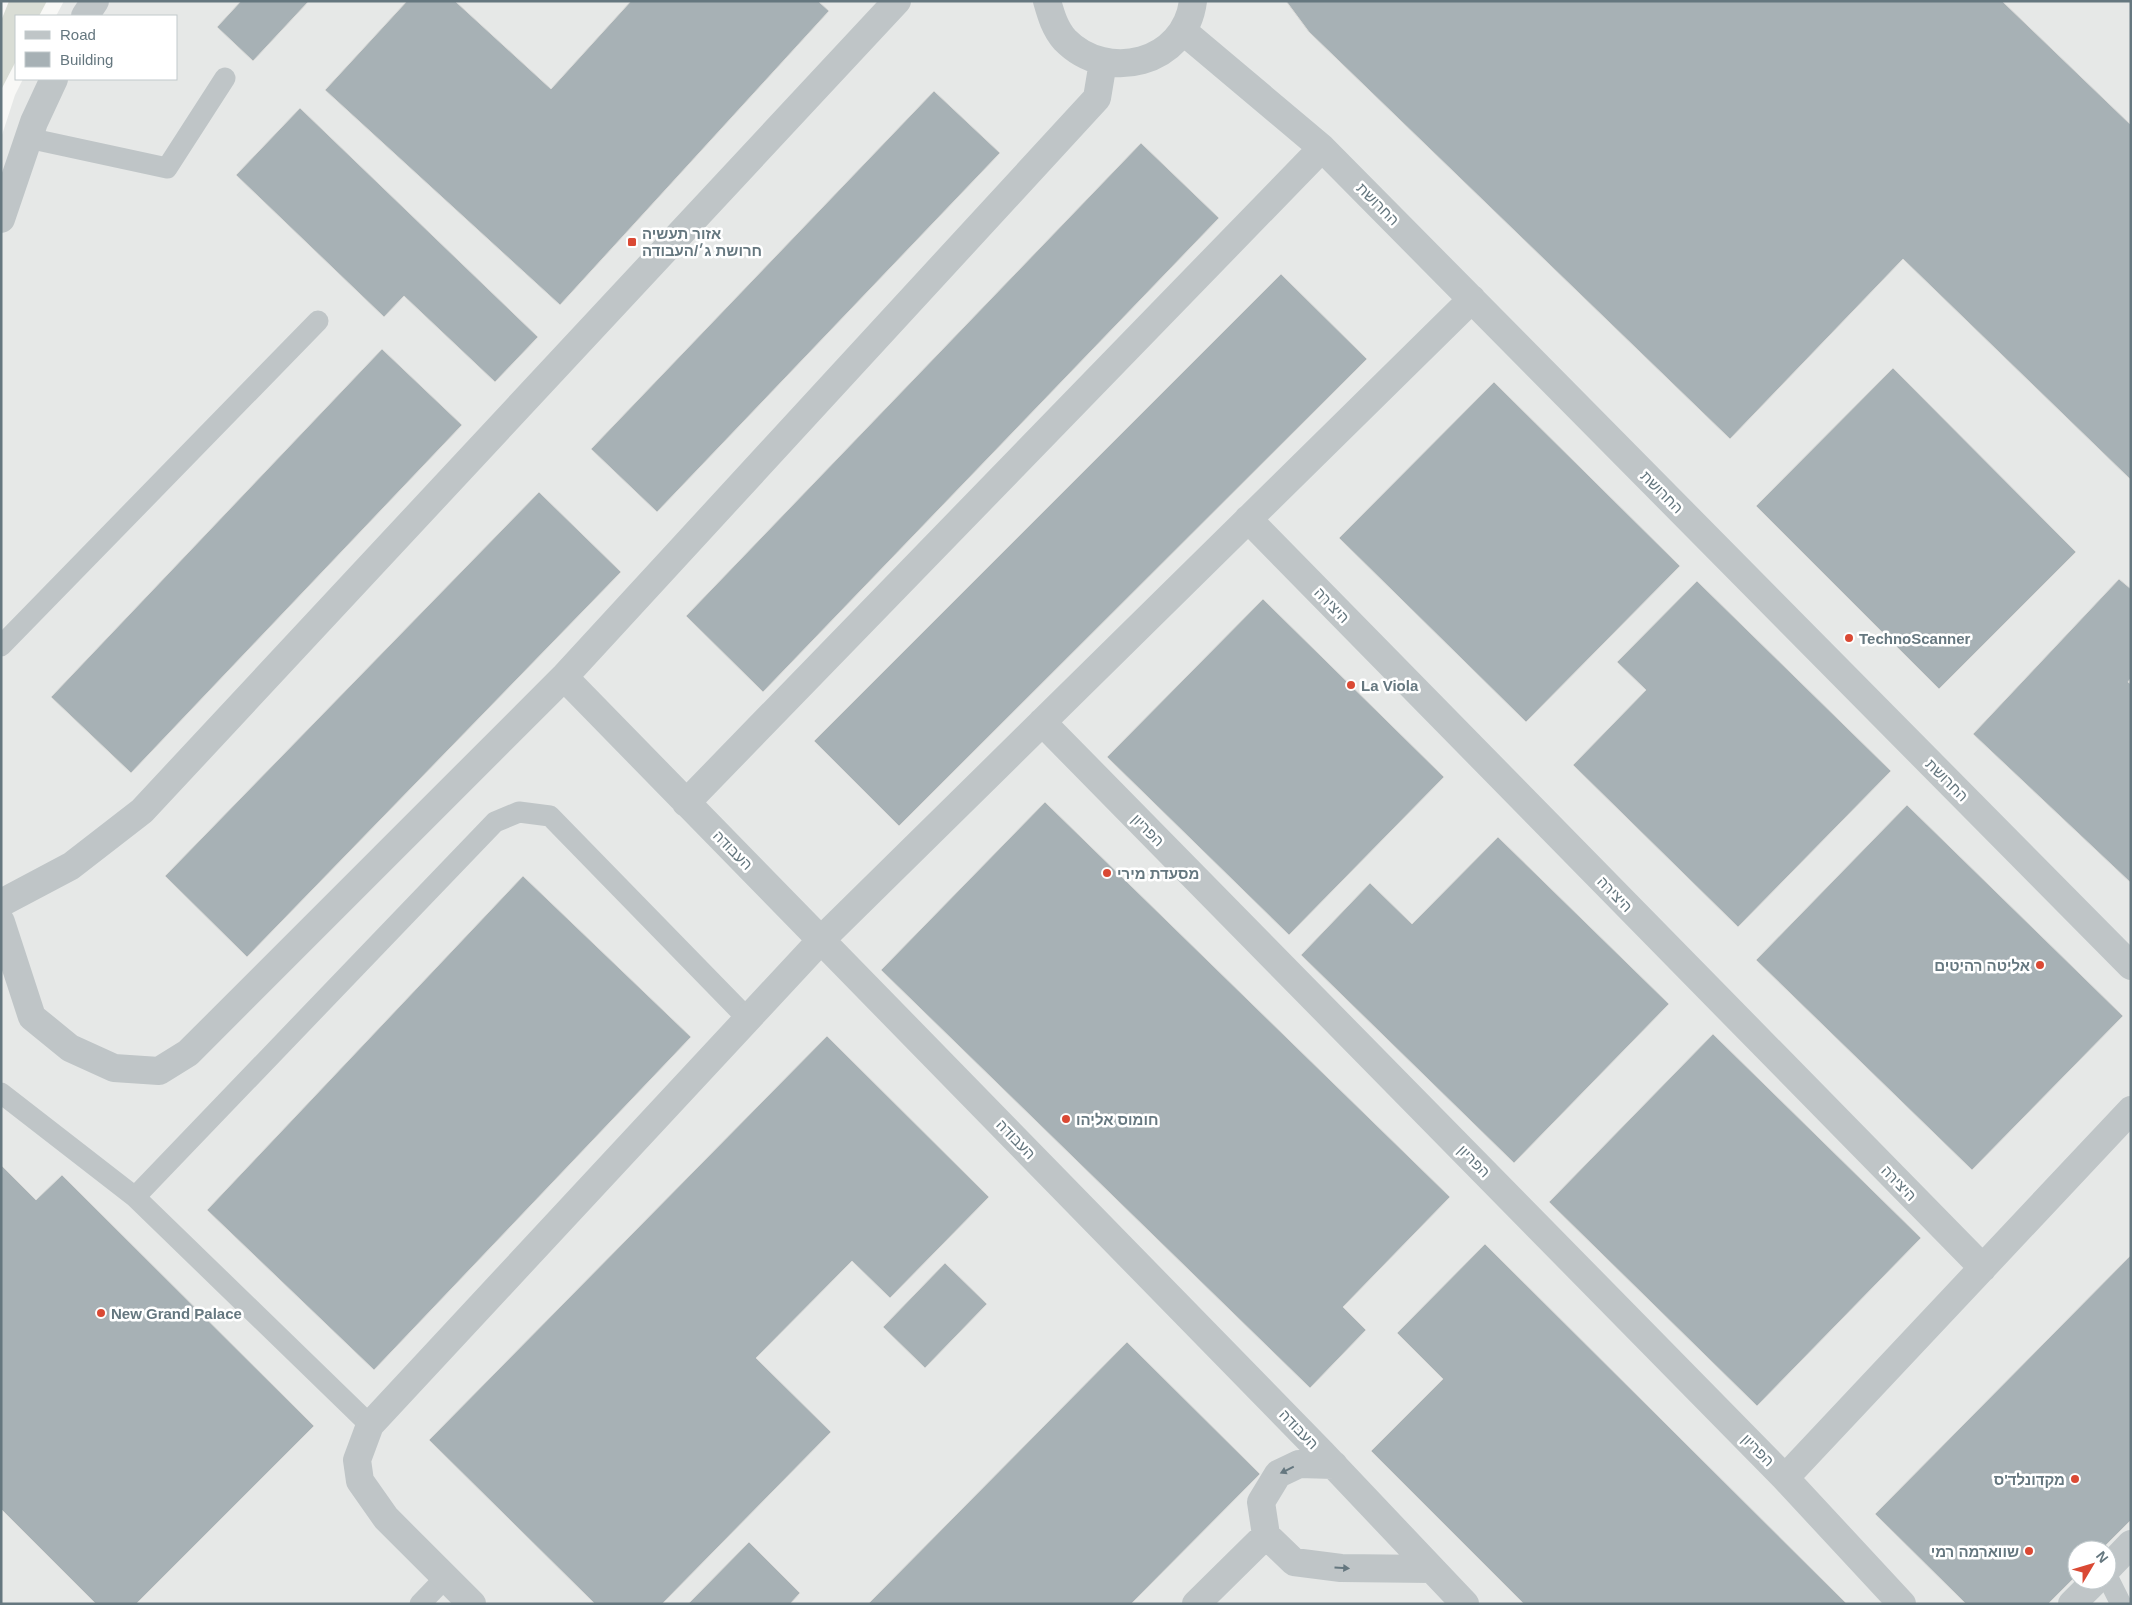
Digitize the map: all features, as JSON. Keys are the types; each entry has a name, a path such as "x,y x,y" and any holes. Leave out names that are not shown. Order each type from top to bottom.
{"street":[{"path":"86,15 95,1"},
{"path":"1,903 71,866 142,811 897,1"},
{"path":"1047,1 1052,20 1064,39 1081,53 1102,62 1126,64 1147,59 1167,48 1182,31 1192,9 1192,1"},
{"name":"החרושת","path":"1182,31 1322,148 2131,966"},
{"path":"1,922 32,1017 70,1048 114,1068 159,1071 188,1053 564,677 1097,98 1102,62"},
{"path":"1,218 28,138 54,80"},
{"path":"686,802 1322,148"},
{"path":"472,1604 386,1518 360,1481 357,1460 370,1425 822,939 1472,299"},
{"name":"היצירה","path":"1248,519 1983,1268"},
{"name":"העבודה","path":"564,677 822,939 1334,1466 1465,1604"},
{"name":"הפריון","path":"1042,722 1785,1478 1902,1604"},
{"path":"1785,1478 2131,1110"},
{"path":"1334,1466 1299,1464 1278,1474 1261,1502 1266,1535 1294,1562 1341,1568 1432,1569"},
{"path":"1196,1604 1266,1535"},
{"path":"2117,1559 2131,1544"},
{"path":"2072,1604 2086,1590"}],"lane":[{"path":"28,138 167,168 225,78"},
{"path":"1,646 318,321"},
{"path":"135,1197 495,822 519,812 550,816 748,1019"},
{"path":"1,1093 135,1197 370,1425"},
{"path":"420,1604 446,1577"},
{"path":"2114,1590 2121,1604"}],"shaded area":[{"path":"9,1 47,1 40,15 15,15 15,63 1,90 1,21"},
{"path":"64,1 2131,1 2131,1604 1,1604 1,138 15,95 22,80 178,80 178,15 57,15"}],"building":[{"path":"241,1 309,1 253,61 217,27"},
{"path":"407,1 455,1 551,89 631,1 818,1 829,11 560,305 325,90"},
{"path":"1286,1 2002,1 2131,125 2131,480 1903,259 1730,439 1309,32"},
{"path":"934,91 1000,153 657,512 591,449"},
{"path":"300,108 538,337 495,382 404,296 384,317 236,175"},
{"path":"1141,143 1219,218 763,692 686,616"},
{"path":"1281,274 1367,359 899,826 814,741"},
{"path":"382,349 462,425 131,773 51,697"},
{"path":"1893,368 2076,552 1939,689 1756,506"},
{"path":"1494,382 1680,566 1526,722 1339,538"},
{"path":"539,492 621,572 247,957 165,876"},
{"path":"2119,579 2131,589 2131,678 2128,682 2131,684 2131,883 1973,734"},
{"path":"1697,581 1891,771 1738,927 1573,765 1646,690 1617,662"},
{"path":"1263,599 1444,777 1289,935 1107,757"},
{"path":"1045,802 1450,1197 1343,1307 1366,1330 1310,1388 881,970"},
{"path":"1907,805 2123,1016 1972,1170 1756,960"},
{"path":"1498,837 1669,1004 1514,1163 1301,955 1370,883 1412,924"},
{"path":"523,876 691,1037 374,1370 207,1210"},
{"path":"1713,1034 1921,1238 1757,1406 1549,1202"},
{"path":"827,1036 989,1197 890,1298 852,1261 756,1358 831,1432 662,1604 595,1604 429,1440"},
{"name":"New Grand Palace","path":"1,1165 36,1200 62,1175 314,1426 136,1604 96,1604 1,1509"},
{"path":"1485,1244 1847,1604 1524,1604 1371,1451 1443,1379 1397,1333"},
{"path":"2131,1255 2131,1520 2111,1540 2067,1540 2067,1585 2048,1604 1966,1604 1875,1514"},
{"path":"945,1263 987,1304 925,1368 883,1327"},
{"path":"1127,1342 1260,1474 1131,1604 868,1604"},
{"path":"749,1542 800,1593 790,1604 688,1604"}],"place":[{"name":"אזור תעשיה חרושת ג׳/העבודה","path":"632,242"},
{"name":"TechnoScanner","path":"1849,638"},
{"name":"La Viola","path":"1351,685"},
{"name":"מסעדת מירי","path":"1107,873"},
{"name":"אליטה רהיטים","path":"2040,965"},
{"name":"חומוס אליהו","path":"1066,1119"},
{"name":"New Grand Palace","path":"101,1313"},
{"name":"מקדונלד'ס","path":"2075,1479"},
{"name":"שווארמה רמי","path":"2029,1551"}]}
